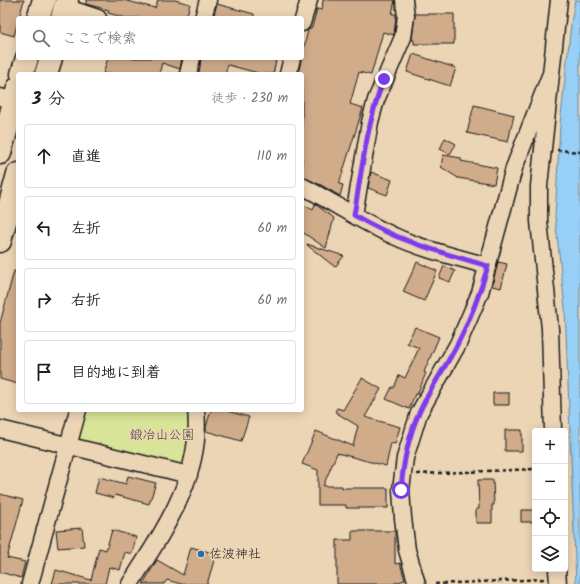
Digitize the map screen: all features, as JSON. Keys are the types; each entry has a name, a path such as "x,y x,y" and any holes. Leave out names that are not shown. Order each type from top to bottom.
{"street":[{"path":"39,16 44,0"},
{"path":"204,16 208,0"},
{"path":"304,16 309,0"},
{"path":"354,215 369,128 376,100 403,37 406,16 404,0"},
{"path":"553,428 550,323 539,221 539,186 558,0"},
{"path":"64,8 91,16"},
{"path":"23,72 26,60"},
{"path":"47,72 50,60"},
{"path":"188,72 192,60"},
{"path":"288,72 292,60"},
{"path":"417,584 407,550 405,536 401,490 405,458 419,412 458,344 480,293 514,168 550,76"},
{"path":"0,153 13,97"},
{"path":"0,241 16,181"},
{"path":"304,187 372,226 396,237 416,245 488,266"},
{"path":"30,584 77,412"},
{"path":"130,584 174,512 189,475 196,449 198,422 196,412"},
{"path":"0,429 189,475"}],"path":[{"path":"551,150 580,152"},
{"path":"402,475 532,470"},
{"path":"435,584 558,577"}],"green space":[{"name":"鍛冶山公園","path":"85,412 188,412 188,438 183,466 78,439"}],"water":[{"path":"575,0 580,0 580,584 576,584 565,308 555,217 560,125"}],"building":[{"path":"0,0 24,0 20,16 16,16 16,29 14,36 0,32"},
{"path":"86,0 123,0 155,8 158,0 175,0 190,4 187,16 119,16 108,13 109,10 86,4"},
{"path":"323,0 395,0 392,14 396,14 394,35 383,32 371,75 359,72 350,104 363,108 339,184 343,185 340,196 321,185 304,178 304,72 298,72 301,60 304,60 304,48 308,30 312,27 317,9 322,10"},
{"path":"217,4 254,14 254,16 214,16"},
{"path":"415,14 454,14 454,44 414,44 414,40 412,40"},
{"path":"413,54 456,68 450,86 407,72"},
{"path":"107,60 182,60 180,69 162,63 160,72 104,72"},
{"path":"201,60 276,61 273,72 254,72 228,65 226,72 199,72"},
{"path":"474,105 514,115 508,142 467,133"},
{"path":"445,138 456,144 450,154 440,149"},
{"path":"443,155 461,158 461,161 497,168 494,184 458,178 441,167"},
{"path":"371,172 392,180 387,195 368,188"},
{"path":"315,204 334,218 326,248 304,233 304,205 313,210"},
{"path":"307,244 344,256 335,267"},
{"path":"417,262 437,271 424,301 403,292"},
{"path":"498,262 507,264 501,288 492,286"},
{"path":"444,266 455,271 450,282 439,278"},
{"path":"14,271 16,271 16,383 0,379 0,323"},
{"path":"415,327 439,337 424,372 426,373 417,395 415,394 409,409 386,399 392,387 394,388 399,375 405,378 419,348 407,343"},
{"path":"362,378 381,389 365,417 400,427 395,444 391,443 386,466 337,453 323,486 342,486 342,488 388,488 388,508 346,508 346,505 318,505 318,470 302,464 316,431 353,446 358,426 335,412 337,408 343,410"},
{"path":"493,393 509,393 509,405 493,405"},
{"path":"210,412 230,412 249,417 241,441 206,431"},
{"path":"505,430 522,430 522,451 505,451"},
{"path":"128,476 156,483 149,504 115,495 114,498 95,493 99,477 126,484"},
{"path":"478,480 493,480 494,505 492,505 492,523 476,523 476,509 479,509"},
{"path":"0,494 23,500 7,558 25,562 21,578 0,572"},
{"path":"521,510 532,510 532,522 521,522"},
{"path":"82,528 84,546 58,548 56,530"},
{"path":"112,530 136,537 132,554 125,552 120,570 109,567 105,584 52,584 56,570 91,580 99,548 106,550"},
{"path":"352,531 395,531 395,564 400,563 405,580 392,584 337,584 337,540 352,540"},
{"path":"191,547 216,554 207,584 181,584 167,580 164,584 143,584 157,560 183,575"}],"place":[{"name":"佐波神社","path":"201,554"}],"route":[{"path":"384,79 370,122 354,215 372,226 416,245 488,266 480,293 458,344 419,412 405,458 402,472 401,490"}]}
